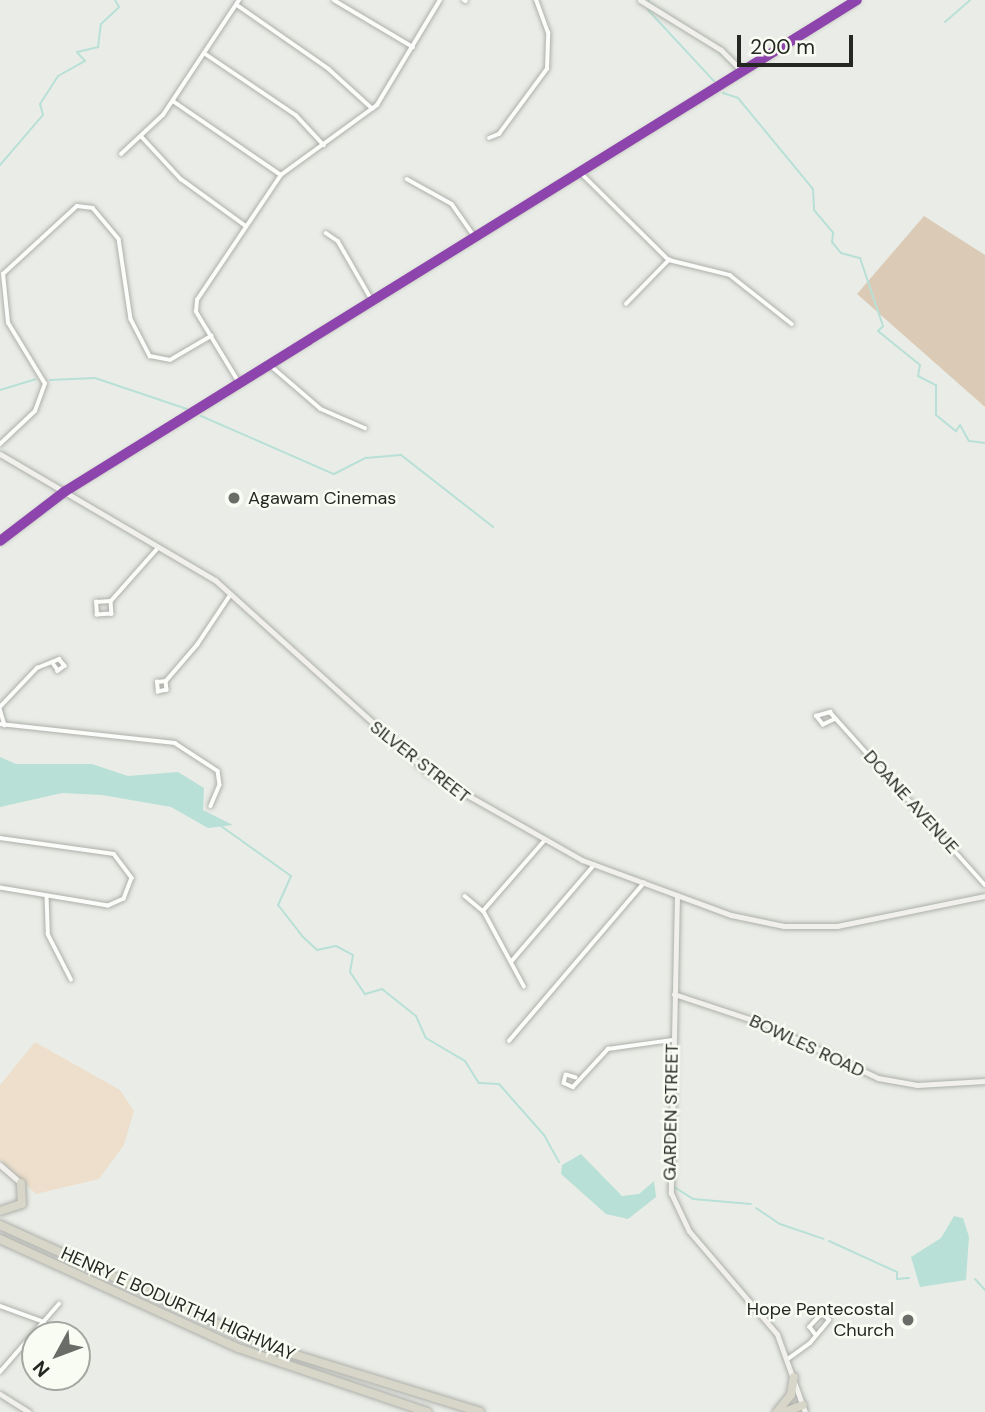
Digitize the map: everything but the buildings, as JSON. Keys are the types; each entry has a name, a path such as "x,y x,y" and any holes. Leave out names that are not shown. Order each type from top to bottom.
{"highway":[{"path":"0,1211 22,1204 21,1183"},
{"name":"HENRY E BODURTHA HIGHWAY","path":"0,1224 267,1346 480,1412"},
{"name":"HENRY E BODURTHA HIGHWAY","path":"0,1239 231,1345 427,1412"},
{"path":"777,1412 791,1395 794,1377"},
{"path":"784,1412 804,1409"}],"street":[{"path":"121,154 173,102 239,0"},
{"path":"334,0 413,47"},
{"path":"239,383 195,307 281,175 373,109 440,0"},
{"path":"489,138 499,134 547,69 548,33 536,0"},
{"path":"640,0 721,50 742,71"},
{"path":"0,541 64,492 857,0"},
{"path":"237,5 339,76 373,109"},
{"path":"204,53 296,115 324,145"},
{"path":"173,102 281,175"},
{"path":"141,136 181,179 246,226"},
{"path":"580,172 669,260 730,275 792,324"},
{"path":"407,180 452,204 475,237"},
{"path":"0,444 35,411 45,384 10,327 2,274 77,206 93,208 119,239 132,324 150,356 170,360 211,336"},
{"path":"326,233 338,241 372,300"},
{"path":"626,304 669,260"},
{"path":"270,364 321,409 365,428"},
{"name":"SILVER STREET","path":"0,454 160,547 232,594 299,662 430,774 544,841 594,865 751,920 816,928 985,896"},
{"path":"111,601 112,614 97,615 96,602 111,601 160,547"},
{"path":"166,681 232,594"},
{"path":"53,664 34,671 0,708 3,725 175,743 218,771 220,785 211,806"},
{"name":"DOANE AVENUE","path":"836,719 824,725 816,716 825,710 836,719 985,885"},
{"path":"0,838 114,854 132,873 130,891 112,905 0,888"},
{"path":"483,911 544,841"},
{"path":"510,962 594,865"},
{"path":"509,1041 644,883"},
{"path":"47,895 48,934 71,979"},
{"name":"GARDEN STREET","path":"677,895 667,1162 674,1204 768,1322 788,1359 804,1409"},
{"path":"465,896 483,911 524,987"},
{"name":"BOWLES ROAD","path":"674,994 767,1025 878,1079 918,1086 985,1081"},
{"path":"576,1078 608,1049 672,1040"},
{"path":"0,1165 21,1183"},
{"path":"45,1321 59,1304"},
{"path":"0,1306 41,1321"},
{"path":"788,1359 816,1335 829,1320 822,1314 810,1327 816,1335"},
{"path":"0,1372 21,1348"},
{"path":"0,1394 29,1412"}],"shaded area":[{"path":"924,216 985,255 985,407 857,294"},
{"path":"35,1042 120,1090 134,1111 124,1145 99,1179 36,1194 0,1160 0,1085"}],"water":[{"path":"0,757 16,764 92,764 128,776 178,772 204,788 203,810 233,825 208,828 171,807 102,795 62,793 0,807"},
{"path":"581,1154 622,1196 639,1194 654,1181 656,1197 628,1219 606,1214 561,1174 562,1165"},
{"path":"954,1216 963,1218 969,1237 966,1280 920,1287 911,1257 941,1238"}],"waterway":[{"path":"0,165 43,115 40,104 58,76 85,61 77,52 98,47 101,24 119,7 115,0"},
{"path":"945,22 970,0"},
{"path":"648,10 714,81"},
{"path":"723,93 738,98 813,189 814,210 833,233 832,242 841,253 860,258 883,326 878,331 920,365 918,376 936,385 936,415 956,431 960,425 969,441 985,443"},
{"path":"50,380 95,378 187,409"},
{"path":"0,390 35,379"},
{"path":"201,416 334,474 366,458 401,455 493,527"},
{"path":"221,826 291,876 278,905 302,936 317,950 336,946 353,955 350,972 365,994 382,989 416,1016 426,1038 465,1061 479,1083 499,1084 544,1135 559,1162"},
{"path":"674,1187 693,1199 751,1204"},
{"path":"756,1208 780,1224 824,1239"},
{"path":"829,1241 897,1272 897,1279 909,1278"},
{"path":"975,1279 985,1290"}],"transit line":[{"path":"0,541 64,492 857,0"}],"place":[{"name":"Agawam Cinemas","path":"234,498"},
{"name":"Hope Pentecostal Church","path":"908,1320"}]}
